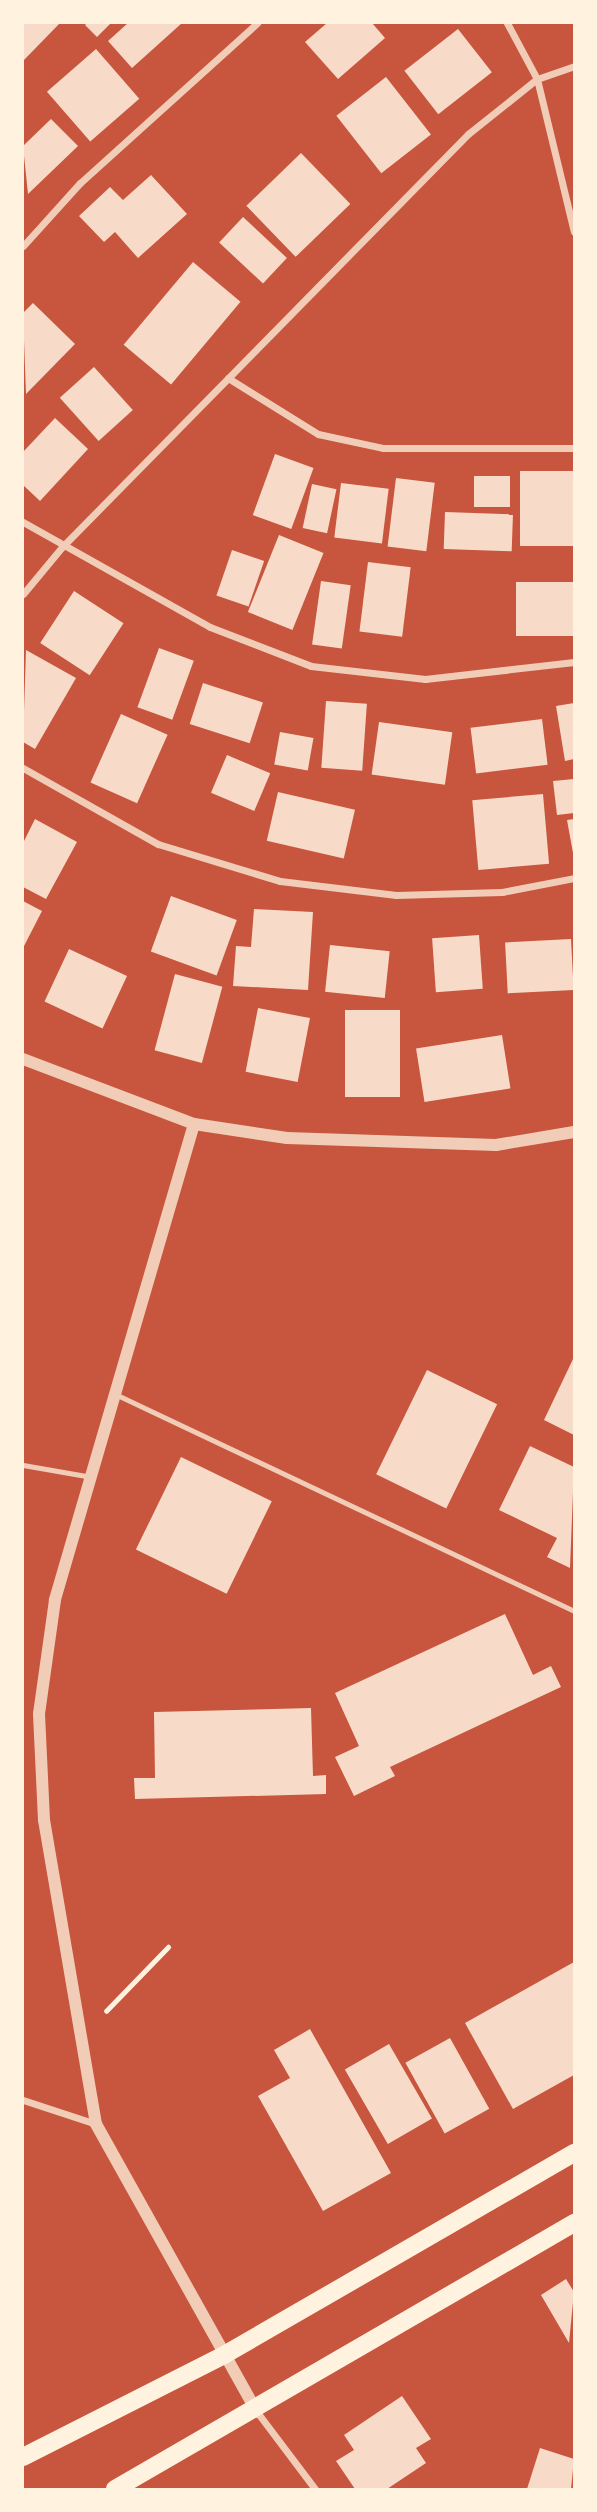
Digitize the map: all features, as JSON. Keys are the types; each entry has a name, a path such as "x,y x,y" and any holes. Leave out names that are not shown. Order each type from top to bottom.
{"main road":[{"path":"23,2457 224,2355 574,2153"},
{"path":"116,2489 257,2412 574,2223"}],"street":[{"path":"23,246 80,183 257,23"},
{"path":"508,23 537,79 574,232"},
{"path":"23,594 62,547 468,134 537,79 574,66"},
{"path":"228,378 318,434 370,445 574,448"},
{"path":"23,522 62,547 210,626 312,666 425,679 574,662"},
{"path":"23,768 158,844 280,881 396,895 502,892 574,878"},
{"path":"23,1059 194,1124 287,1138 496,1145 574,1132"},
{"path":"194,1124 86,1476 55,1600 39,1714 58,1925 96,2124 257,2412 314,2489"},
{"path":"23,2100 96,2124"}],"lane":[{"path":"112,1392 574,1611"},
{"path":"23,1465 86,1476"}],"path":[{"path":"105,2011 168,1947"}],"building":[{"path":"23,23 60,23 23,61"},
{"path":"87,23 111,23 97,37 85,25"},
{"path":"128,23 182,23 132,68 108,41"},
{"path":"327,23 372,23 385,38 338,79 305,42"},
{"path":"458,29 492,72 438,114 404,71"},
{"path":"96,49 139,99 90,141 47,92"},
{"path":"386,77 431,135 381,173 336,116"},
{"path":"51,119 78,146 28,194 23,146"},
{"path":"301,153 350,204 296,257 246,206"},
{"path":"151,175 187,214 138,258 115,232 104,242 79,216 110,187 123,200"},
{"path":"243,217 287,258 263,284 219,243"},
{"path":"193,262 240,302 171,385 124,345"},
{"path":"33,303 75,344 26,394 23,313"},
{"path":"94,367 133,410 99,441 60,398"},
{"path":"55,418 88,449 40,501 23,485 23,452"},
{"path":"275,454 314,468 291,529 253,515"},
{"path":"520,471 574,471 574,546 520,546"},
{"path":"474,476 510,476 510,507 474,507"},
{"path":"396,478 435,483 426,551 388,546"},
{"path":"341,483 389,489 382,543 334,538"},
{"path":"312,484 336,489 327,533 303,528"},
{"path":"445,512 513,514 512,551 444,549"},
{"path":"279,535 324,553 292,630 248,612"},
{"path":"232,550 264,561 249,606 216,595"},
{"path":"368,562 411,567 402,637 359,631"},
{"path":"321,581 351,585 342,649 312,644"},
{"path":"516,582 574,582 574,636 516,636"},
{"path":"74,591 123,623 90,675 40,643"},
{"path":"159,648 194,661 172,720 137,707"},
{"path":"26,650 76,678 35,749 23,742"},
{"path":"203,683 263,702 250,743 190,724"},
{"path":"326,701 367,704 362,771 321,768"},
{"path":"574,703 574,759 565,761 556,706"},
{"path":"121,714 168,735 137,803 90,783"},
{"path":"542,719 548,765 476,773 471,728"},
{"path":"379,722 452,732 445,785 372,774"},
{"path":"280,732 313,738 308,770 274,764"},
{"path":"227,755 270,773 254,811 211,793"},
{"path":"574,779 574,813 557,815 553,781"},
{"path":"278,792 355,810 344,858 267,841"},
{"path":"543,794 549,864 478,870 472,800"},
{"path":"35,819 77,842 46,899 23,887 23,843"},
{"path":"574,819 574,852 573,853 567,820"},
{"path":"171,896 237,920 217,975 151,951"},
{"path":"23,901 42,911 23,948"},
{"path":"254,909 313,912 308,990 233,986 236,946 251,947"},
{"path":"479,935 483,989 436,992 432,938"},
{"path":"571,939 574,990 508,993 505,942"},
{"path":"330,945 390,951 385,998 325,992"},
{"path":"69,949 127,976 102,1029 44,1002"},
{"path":"175,974 222,987 202,1063 155,1050"},
{"path":"258,1008 310,1018 298,1082 246,1072"},
{"path":"345,1010 400,1010 400,1097 345,1097"},
{"path":"502,1035 510,1088 425,1102 416,1049"},
{"path":"574,1357 574,1435 544,1420"},
{"path":"427,1370 497,1404 446,1508 376,1474"},
{"path":"530,1446 574,1467 570,1568 547,1557 557,1538 499,1510"},
{"path":"181,1457 272,1501 227,1594 136,1550"},
{"path":"505,1614 533,1675 551,1666 561,1687 390,1767 395,1776 354,1796 335,1757 359,1746 335,1693"},
{"path":"311,1708 313,1776 326,1775 326,1794 135,1799 134,1778 155,1778 154,1712"},
{"path":"574,1962 574,2075 513,2109 465,2023"},
{"path":"310,2029 391,2173 323,2211 258,2096 290,2078 274,2050"},
{"path":"450,2038 489,2109 445,2134 405,2063"},
{"path":"389,2044 432,2118 388,2144 345,2070"},
{"path":"566,2279 574,2292 569,2343 541,2295"},
{"path":"402,2396 431,2439 416,2448 426,2463 387,2489 355,2489 336,2461 354,2450 344,2435"},
{"path":"540,2448 574,2459 571,2489 527,2489"}]}
